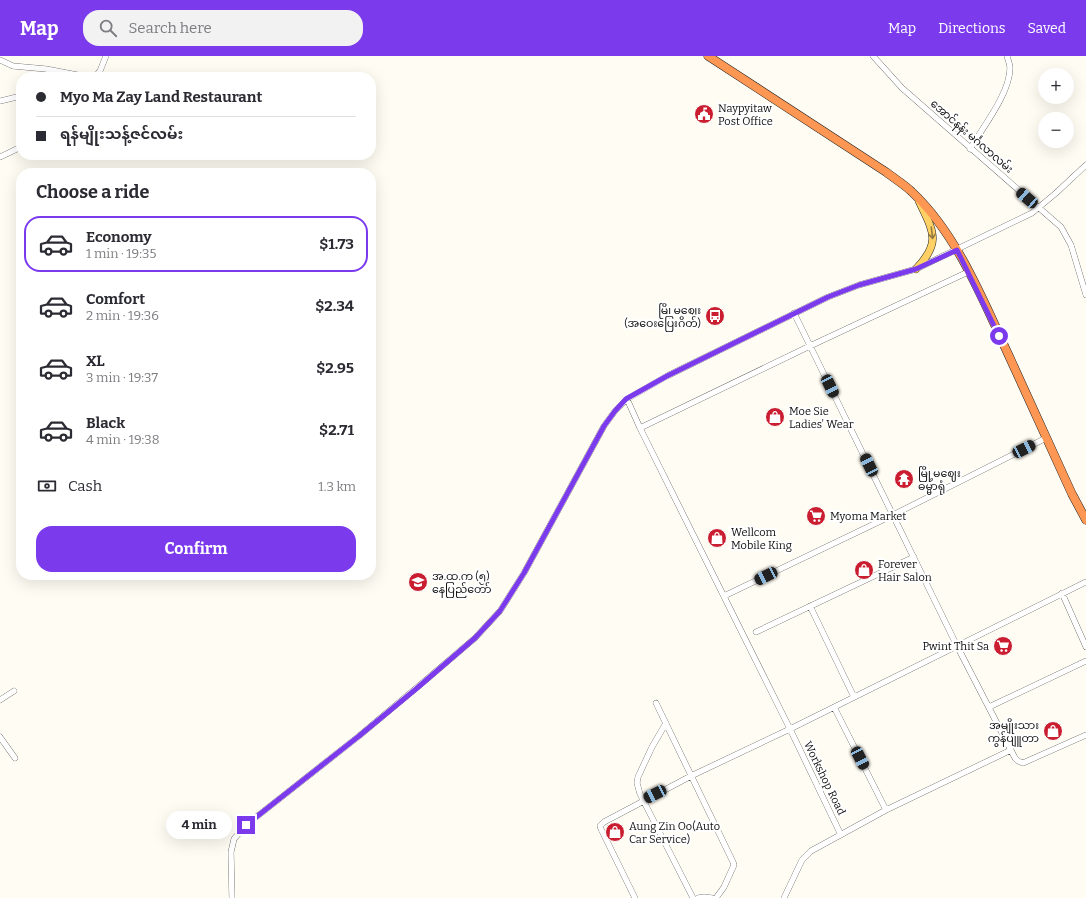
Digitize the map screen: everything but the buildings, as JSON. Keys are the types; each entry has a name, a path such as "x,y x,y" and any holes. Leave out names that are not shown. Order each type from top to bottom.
{"highway":[{"path":"708,56 886,172 912,192 932,214 957,250 1072,494 1086,520"}],"main road":[{"path":"916,269 927,258 931,249 933,237 930,225 917,198"}],"street":[{"path":"99,72 106,56"},
{"name":"အောင်နန်း မင်္ဂလာလမ်း","path":"873,56 902,88 1061,227 1071,245 1086,295"},
{"path":"970,149 996,108 1008,83 1010,67 1007,56"},
{"path":"0,60 13,66 62,72"},
{"path":"0,101 16,97"},
{"path":"0,157 16,149"},
{"path":"232,898 231,852 234,839 246,825 359,736 475,638 500,611 524,573 604,426 626,399 667,376 794,313 859,285 916,269 1032,213 1086,165"},
{"path":"640,428 968,272"},
{"path":"794,313 957,646 1018,761 1023,763 1086,735"},
{"name":"Workshop Road","path":"626,399 841,835"},
{"path":"724,596 893,515 1046,438"},
{"path":"756,632 914,557"},
{"path":"635,898 600,829 600,826 604,822 691,776 790,729 1086,582"},
{"path":"1062,594 1086,647"},
{"path":"810,606 854,697"},
{"path":"989,707 1086,661"},
{"path":"0,700 14,691"},
{"path":"656,703 734,862 724,887 716,898"},
{"path":"834,707 886,810"},
{"path":"666,723 652,747 638,776 637,783 643,801 693,898"},
{"path":"0,737 15,758"},
{"path":"784,898 802,860 811,851 886,810 1011,750"},
{"path":"698,898 712,898"}],"place":[{"name":"Naypyitaw Post Office","path":"704,114"},
{"name":"မြို့မဈေး (အဝေးပြေးဂိတ်)","path":"715,316"},
{"name":"Moe Sie Ladies' Wear","path":"775,417"},
{"name":"မြို့မဈေး ဓမ္မာရုံ","path":"904,479"},
{"name":"Myoma Market","path":"816,516"},
{"name":"Wellcom Mobile King","path":"717,538"},
{"name":"Forever Hair Salon","path":"864,570"},
{"name":"အ.ထ.က (၅) နေပြည်တော်","path":"418,582"},
{"name":"Pwint Thit Sa","path":"1003,646"},
{"name":"အမျိုးသား ကွန်ပျူတာ","path":"1053,731"},
{"name":"Aung Zin Oo(Auto Car Service)","path":"615,832"}],"route":[{"path":"246,825 416,689 475,638 500,611 524,573 604,426 626,399 667,376 828,297 859,285 916,269 957,250 999,336"}]}
